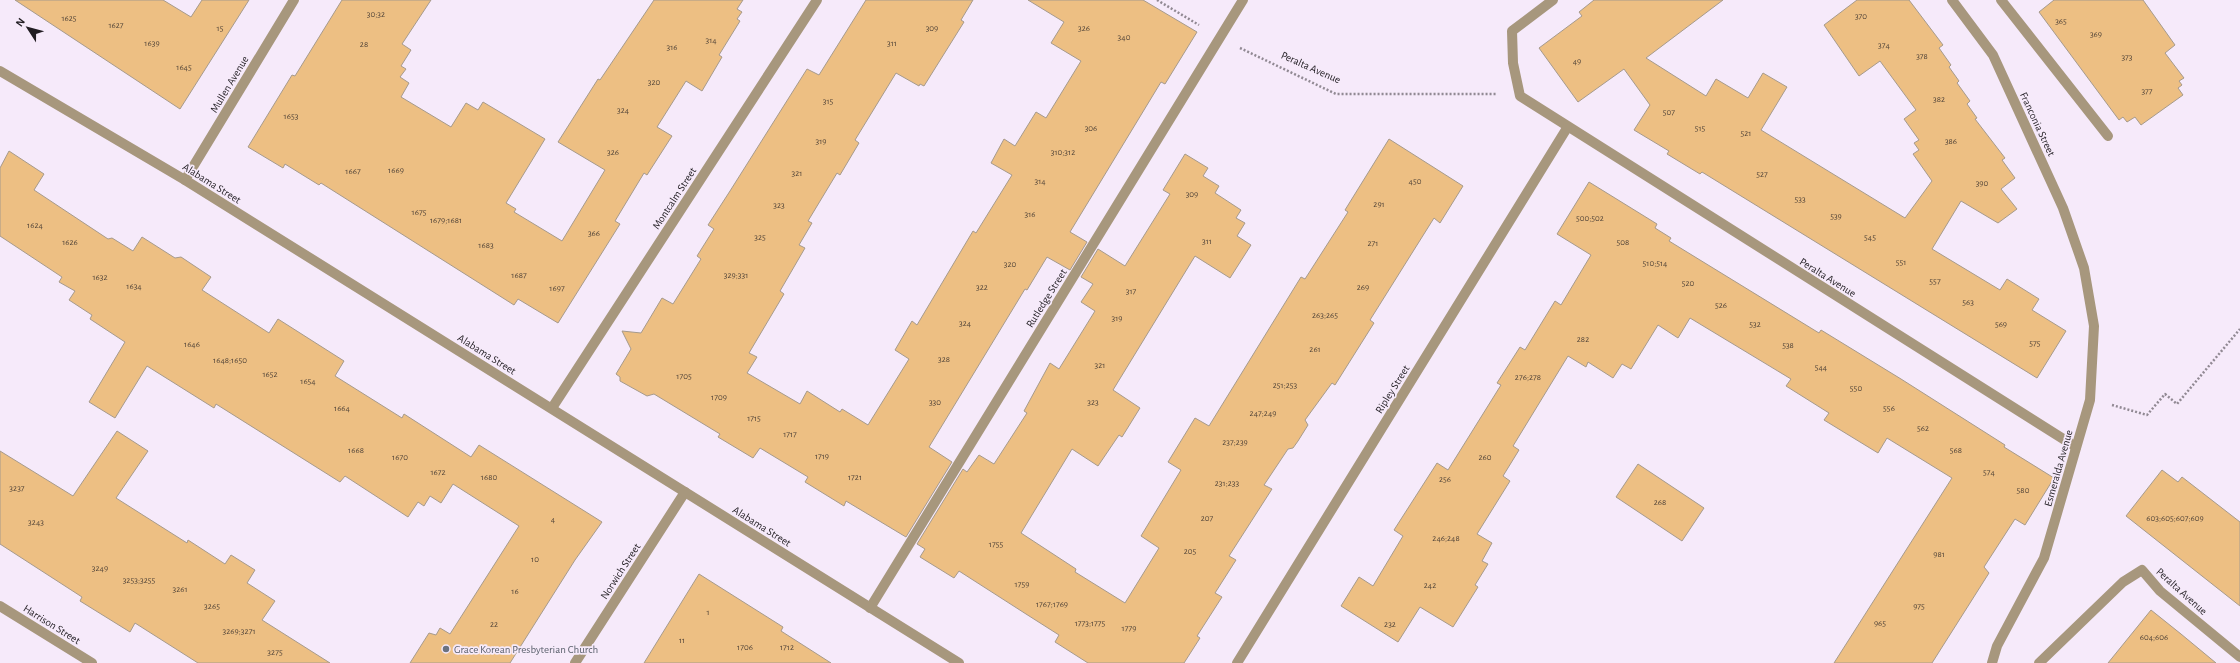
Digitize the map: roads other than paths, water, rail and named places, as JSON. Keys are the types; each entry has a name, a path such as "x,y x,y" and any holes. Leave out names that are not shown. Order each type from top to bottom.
{"street":[{"name":"Mullen Avenue","path":"185,180 294,0"},
{"name":"Montcalm Street","path":"552,408 816,0"},
{"name":"Rutledge Street","path":"870,608 1243,0"},
{"name":"Peralta Avenue","path":"1553,0 1512,30 1513,63 1519,94 1567,128 2076,447"},
{"name":"Franconia Street","path":"1952,0 1993,55 2063,208 2084,268"},
{"path":"2001,0 2108,136"},
{"name":"Alabama Street","path":"0,71 185,180 959,663"},
{"name":"Ripley Street","path":"1237,663 1567,128"},
{"name":"Esmeralda Avenue","path":"1992,663 1997,646 2044,558 2090,400 2094,326 2084,268"},
{"name":"Norwich Street","path":"575,663 685,492"},
{"name":"Peralta Avenue","path":"2039,663 2123,582 2142,570 2160,591 2240,657"},
{"name":"Harrison Street","path":"0,606 92,663"}],"place":[{"name":"Grace Korean Presbyterian Church","path":"446,649"}]}
